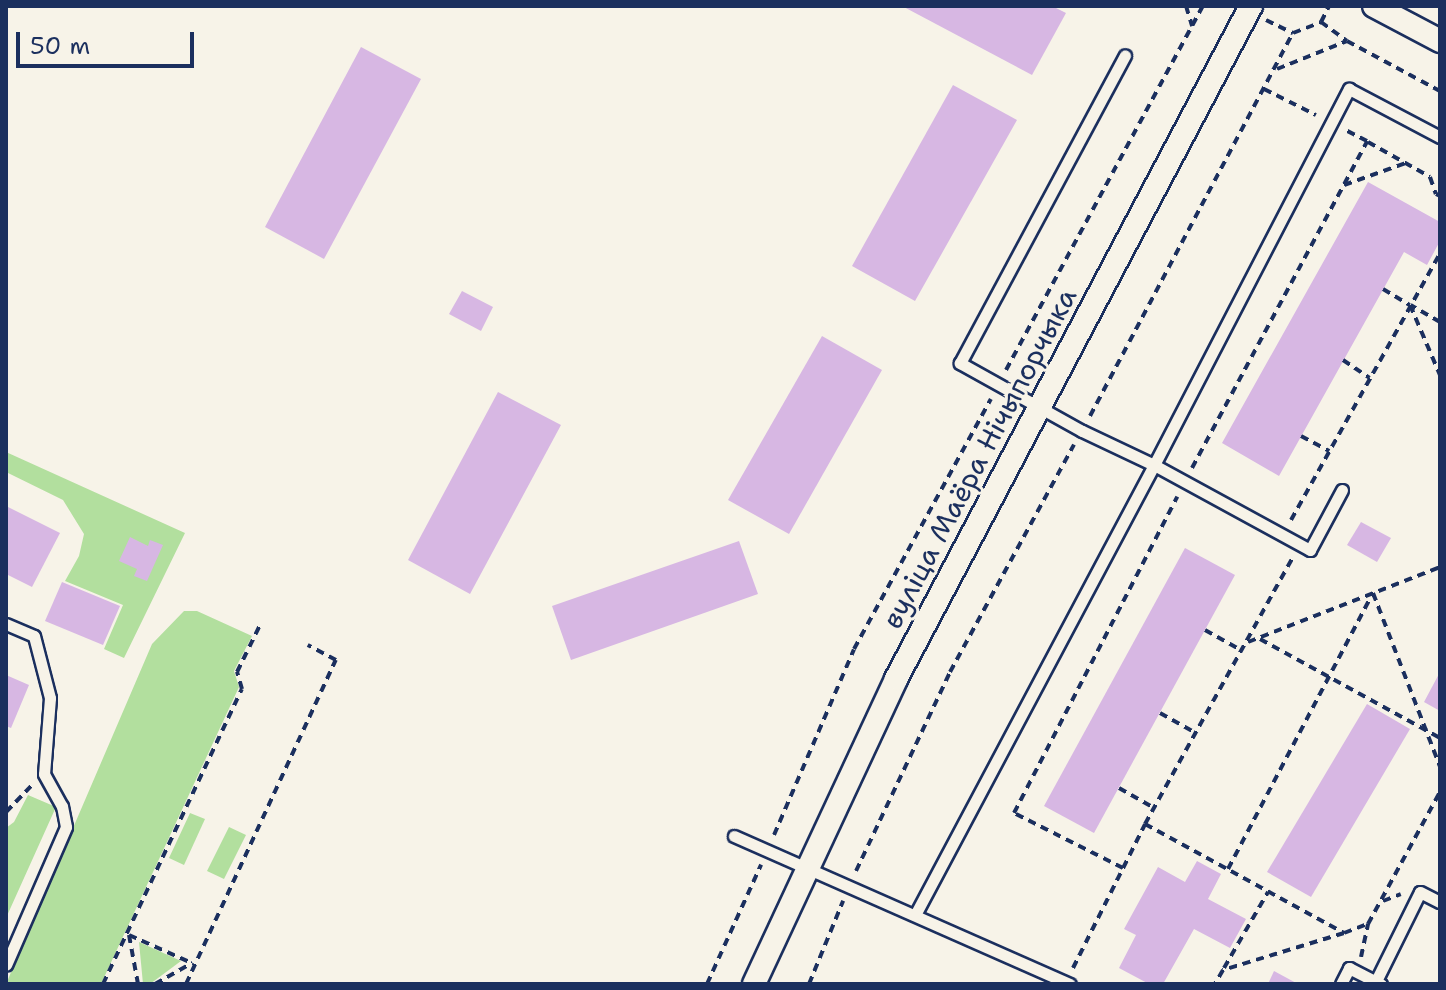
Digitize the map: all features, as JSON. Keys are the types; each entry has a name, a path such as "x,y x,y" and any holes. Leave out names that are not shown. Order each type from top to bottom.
{"street":[{"name":"вуліца Маёра Нічыпорчыка","path":"754,984 896,679 1251,6"},
{"path":"1374,6 1440,41"},
{"name":"вуліца Маёра Нічыпорчыка","path":"764,984 773,944"}],"lane":[{"path":"1125,55 960,363 1082,431 1154,465 1310,550 1342,490"},
{"path":"915,915 1349,89 1440,137"},
{"path":"6,624 34,636 50,698 44,774 62,806 66,827 6,965"},
{"path":"734,836 1068,983"},
{"path":"1341,984 1349,968 1378,983 1420,892 1440,902"}],"path":[{"path":"1186,6 1192,26"},
{"path":"707,984 854,649 1203,6"},
{"path":"809,984 849,885 950,672 1293,33 1321,22 1329,6"},
{"path":"1321,22 1347,41 1440,91"},
{"path":"1274,70 1347,41"},
{"path":"1367,141 1430,177 1436,194 1440,196"},
{"path":"1344,185 1406,163"},
{"path":"1283,534 1440,253"},
{"path":"1383,289 1440,322"},
{"path":"1410,305 1440,375"},
{"path":"1343,360 1370,378"},
{"path":"1301,436 1329,451"},
{"path":"1068,983 1145,824 1300,544"},
{"path":"1246,643 1440,567"},
{"path":"1228,869 1373,593"},
{"path":"1373,593 1440,767"},
{"path":"103,984 242,689 237,672 261,623"},
{"path":"1205,630 1241,650"},
{"path":"1258,638 1440,738"},
{"path":"186,984 336,660 308,645"},
{"path":"1160,713 1196,733"},
{"path":"6,812 44,774"},
{"path":"1119,788 1154,808"},
{"path":"1223,970 1368,924 1440,792"},
{"path":"1145,824 1344,933"},
{"path":"1215,984 1269,891"},
{"path":"128,933 195,961"},
{"path":"128,933 138,984"},
{"path":"155,984 195,961"}],"green space":[{"path":"6,452 185,533 124,658 104,649 123,605 65,581 79,556 84,534 63,500 6,472"},
{"path":"184,611 197,611 252,636 234,671 239,687 101,984 6,984 152,644"},
{"path":"28,795 56,807 6,918 6,828 14,822"},
{"path":"190,813 205,819 184,865 169,858"},
{"path":"229,827 246,835 224,879 207,871"},
{"path":"139,942 181,961 150,984 143,984"}],"building":[{"path":"902,6 1052,6 1066,13 1032,75"},
{"path":"361,47 421,79 324,259 265,227"},
{"path":"953,85 1017,120 915,301 852,266"},
{"path":"1368,182 1440,222 1440,241 1427,265 1404,252 1279,476 1222,443"},
{"path":"462,291 493,307 481,331 449,314"},
{"path":"822,336 882,370 789,534 728,500"},
{"path":"498,392 561,425 470,594 408,560"},
{"path":"6,506 60,533 32,587 6,574"},
{"path":"1361,522 1391,538 1377,562 1347,545"},
{"path":"130,537 148,546 150,540 163,545 147,581 134,576 137,569 119,561"},
{"path":"739,541 758,594 571,660 552,606"},
{"path":"1185,548 1235,575 1094,833 1044,806"},
{"path":"62,582 120,606 103,645 45,621"},
{"path":"1440,672 1440,711 1424,702"},
{"path":"6,675 29,685 11,728 6,726"},
{"path":"1367,704 1410,729 1311,897 1267,872"},
{"path":"1197,861 1221,874 1208,899 1246,919 1230,948 1194,929 1163,984 1149,984 1119,968 1136,935 1124,929 1158,867 1185,882"},
{"path":"1274,971 1298,984 1268,984"}]}
